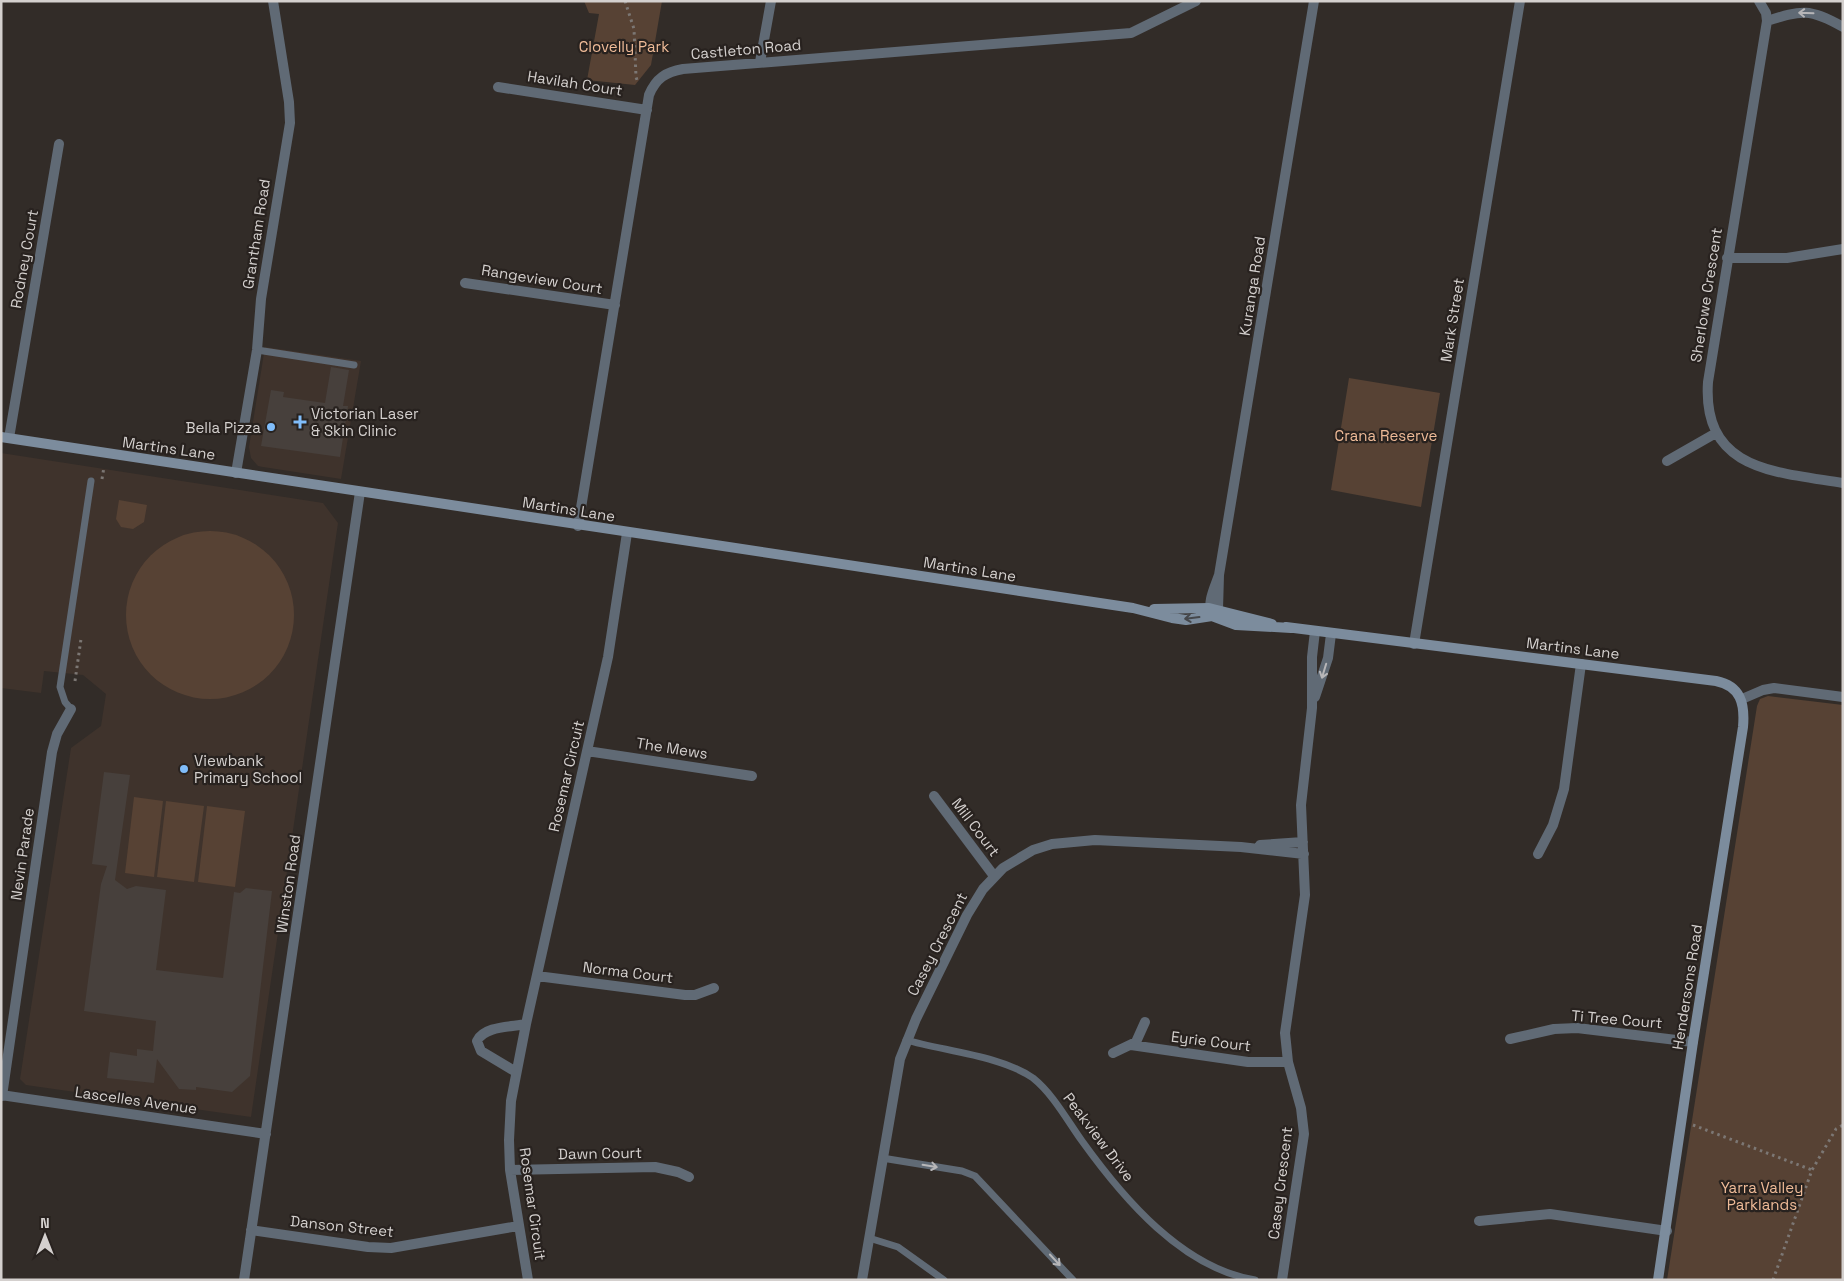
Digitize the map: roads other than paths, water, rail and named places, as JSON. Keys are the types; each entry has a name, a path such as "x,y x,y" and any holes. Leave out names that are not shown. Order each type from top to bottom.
{"street":[{"name":"Grantham Road","path":"236,473 257,350 261,299 290,113 272,1"},
{"path":"760,62 771,1"},
{"name":"Castleton Road","path":"578,526 647,110 653,86 665,74 683,69 760,62 1130,33 1196,1"},
{"name":"Kuranga Road","path":"1213,611 1314,1"},
{"name":"Mark Street","path":"1414,644 1520,1"},
{"path":"1759,1 1766,13 1766,21 1796,13 1808,12 1828,17 1843,27"},
{"name":"Sherlowe Crescent","path":"1766,21 1708,382 1708,417 1716,433 1732,452 1758,467 1843,483"},
{"name":"Havilah Court","path":"498,87 647,110"},
{"name":"Rodney Court","path":"5,438 59,144"},
{"path":"1727,258 1787,258 1843,249"},
{"name":"Rangeview Court","path":"465,283 615,305"},
{"path":"1667,461 1716,433"},
{"name":"Martins Lane","path":"5,438 578,526 1134,608 1186,620 1213,611 1236,625 1291,628 1726,683 1733,687 1742,699"},
{"name":"Winston Road","path":"244,1280 360,492"},
{"name":"Rosemar Circuit","path":"528,1280 510,1170 510,1125 516,1072 608,657 627,533"},
{"name":"Casey Crescent","path":"1282,1280 1304,1134 1301,1108 1288,1062 1286,1021 1305,895 1301,805 1302,778 1312,708 1312,657 1315,631"},
{"name":"Casey Crescent","path":"1312,708 1328,658 1331,634"},
{"path":"1538,854 1553,826 1564,789 1581,664"},
{"path":"1742,699 1763,690 1774,688 1843,697"},
{"name":"Hendersons Road","path":"1658,1280 1667,1231 1693,1042 1743,727 1742,699"},
{"name":"Nevin Parade","path":"2,1095 52,752 60,727 71,709"},
{"name":"The Mews","path":"586,750 752,776"},
{"name":"Mill Court","path":"934,796 994,876"},
{"name":"Casey Crescent","path":"862,1280 896,1073 906,1040 967,915 979,895 994,876 1015,859 1033,850 1074,840 1241,847 1304,854"},
{"name":"Casey Crescent","path":"1241,847 1303,842"},
{"name":"Norma Court","path":"537,976 685,995 695,995 714,988"},
{"path":"1114,1053 1131,1046 1139,1037 1145,1022"},
{"path":"516,1072 481,1050 477,1041 480,1035 486,1031 526,1024"},
{"name":"Ti Tree Court","path":"1510,1039 1554,1029 1577,1028 1693,1042"},
{"name":"Eyrie Court","path":"1131,1046 1248,1062 1288,1062"},
{"name":"Lascelles Avenue","path":"2,1095 266,1134"},
{"name":"Dawn Court","path":"510,1170 655,1167 672,1170 689,1177"},
{"path":"1479,1220 1550,1214 1667,1231"},
{"name":"Danson Street","path":"251,1230 368,1247 391,1248 518,1226"}],"lane":[{"path":"257,350 354,365"},
{"path":"71,709 65,702 60,687 91,481"},
{"name":"Peakview Drive","path":"906,1040 996,1061 1032,1077 1047,1092 1112,1181 1175,1243 1204,1263 1223,1272 1255,1280"},
{"path":"882,1158 962,1171 975,1176 1073,1280"},
{"path":"869,1238 898,1247 944,1280"}],"place":[{"name":"Victorian Laser & Skin Clinic","path":"300,422"},
{"name":"Bella Pizza","path":"271,427"},
{"name":"Viewbank Primary School","path":"184,769"}],"park label":[{"name":"Clovelly Park","path":"624,46"},
{"name":"Crana Reserve","path":"1386,435"},
{"name":"Yarra Valley Parklands","path":"1762,1196"}]}
